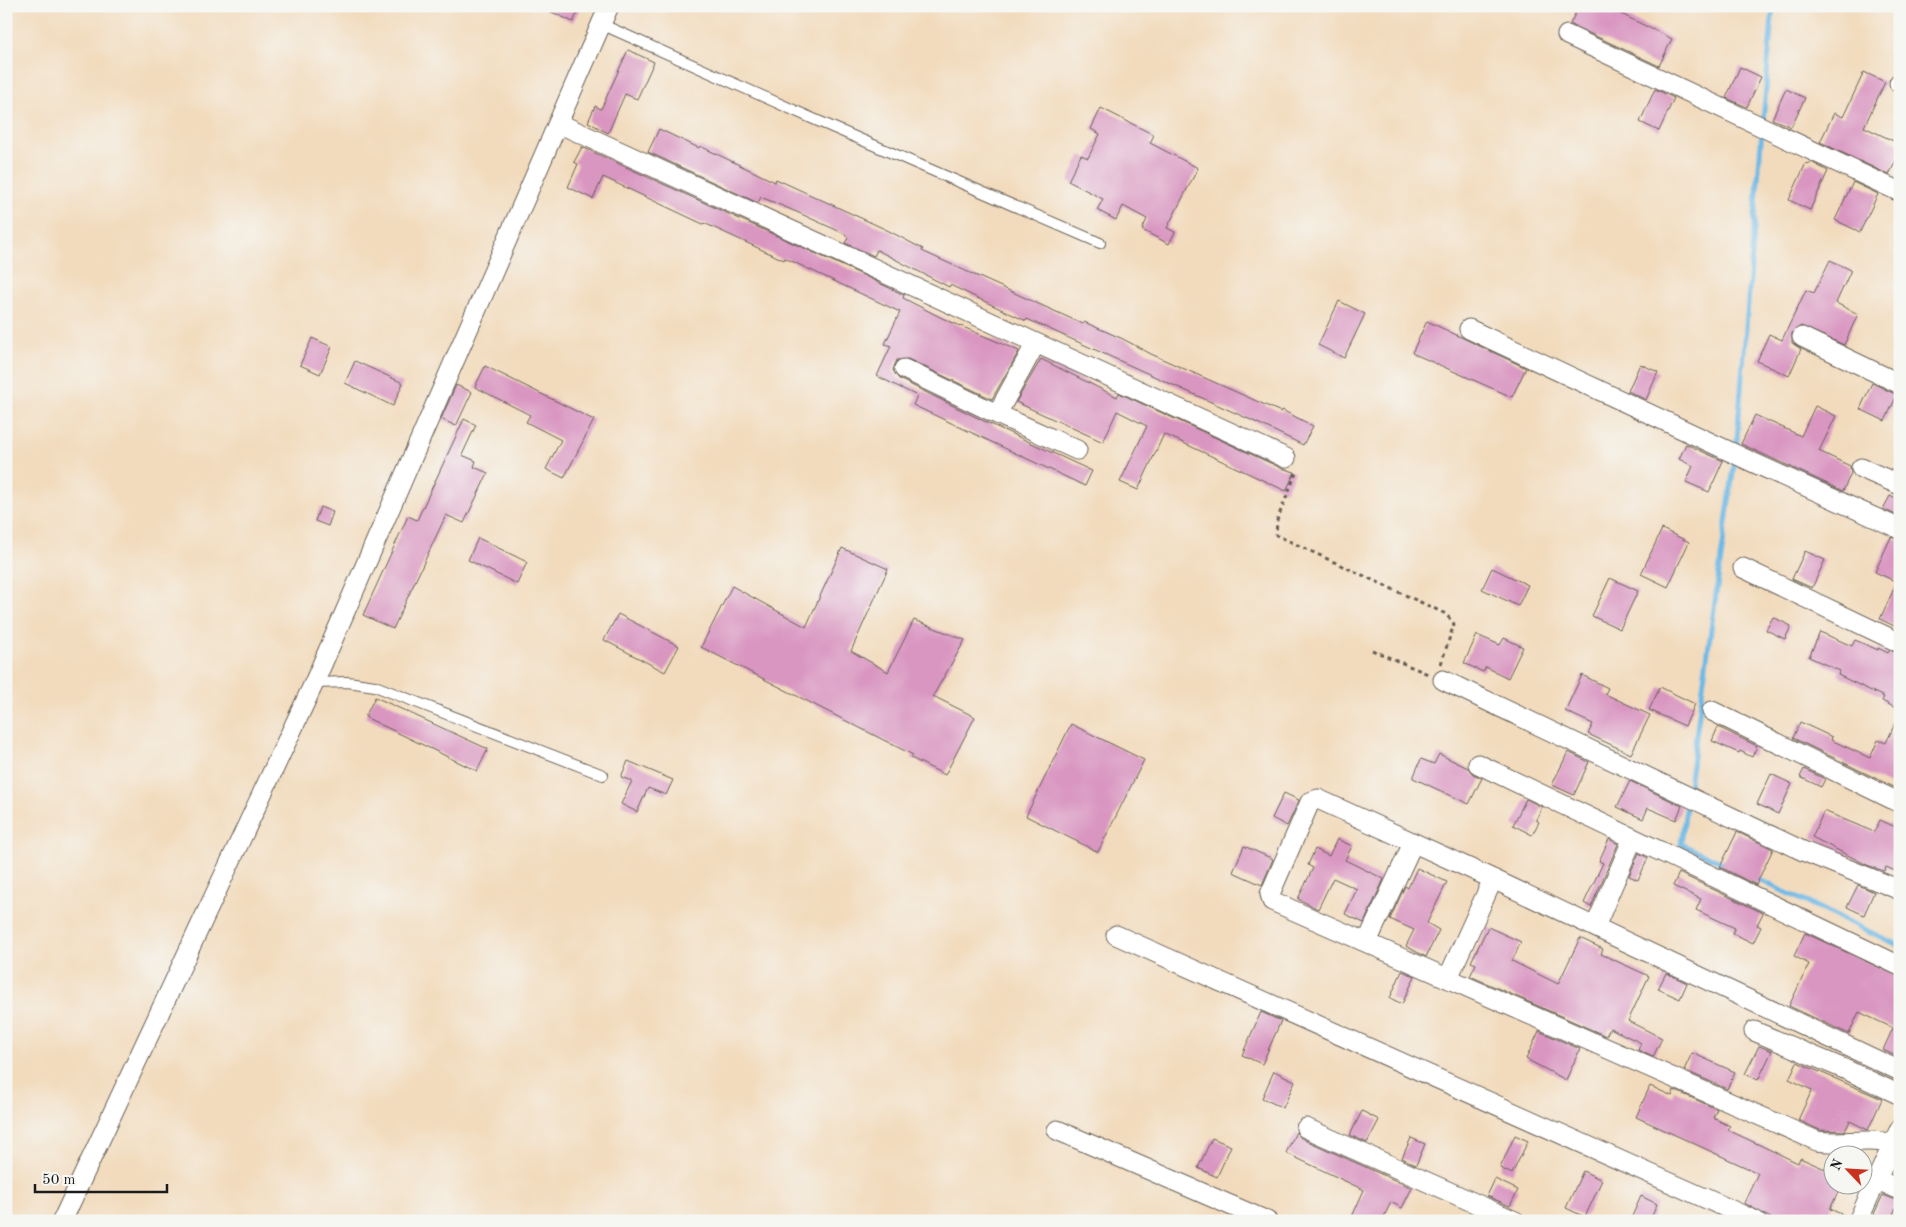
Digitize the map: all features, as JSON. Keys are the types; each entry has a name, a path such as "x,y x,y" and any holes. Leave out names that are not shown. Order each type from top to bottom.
{"street":[{"path":"62,1221 314,683 609,6"},
{"path":"1567,36 1900,192"},
{"path":"558,123 1286,458"},
{"path":"1469,329 1752,462 1900,529"},
{"path":"1802,337 1900,384"},
{"path":"997,414 1036,343"},
{"path":"904,369 1076,450"},
{"path":"1861,468 1900,485"},
{"path":"1743,568 1900,643"},
{"path":"1442,680 1803,851 1900,890"},
{"path":"1712,711 1900,803"},
{"path":"1478,764 1900,966"},
{"path":"1858,1221 1876,1179 1897,1139 1817,1141 1272,901 1270,898 1310,802 1318,799 1493,879 1900,1071"},
{"path":"1594,927 1633,838"},
{"path":"1367,942 1413,843"},
{"path":"1448,978 1493,879"},
{"path":"1116,935 1756,1221"},
{"path":"1754,1032 1849,1071 1900,1095"},
{"path":"1306,1128 1515,1221"},
{"path":"1057,1130 1268,1221"},
{"path":"1876,1179 1900,1190"}],"lane":[{"path":"601,24 818,121 1100,243"},
{"path":"314,683 348,682 375,686 603,775"}],"path":[{"path":"1286,458 1294,468 1296,475 1277,520 1276,535 1450,617 1454,624 1443,653 1442,680 1372,650"}],"building":[{"path":"539,6 581,6 573,22"},
{"path":"1579,6 1605,6 1672,39 1659,66 1570,24"},
{"path":"628,50 654,62 637,99 625,94 608,133 588,122 595,106 601,109"},
{"path":"1740,67 1761,77 1747,107 1726,98"},
{"path":"1864,72 1885,82 1864,127 1900,144 1900,152 1889,175 1820,142 1834,113 1843,117"},
{"path":"1655,89 1674,98 1659,131 1640,122"},
{"path":"1786,89 1805,98 1791,127 1772,119"},
{"path":"1101,108 1154,135 1150,143 1198,168 1167,228 1175,232 1169,244 1142,230 1147,219 1123,206 1116,220 1097,210 1103,199 1068,181 1081,155 1088,158 1100,134 1091,129"},
{"path":"659,129 699,148 700,146 775,182 776,179 887,230 923,249 922,251 1083,324 1084,322 1123,339 1151,354 1281,412 1282,410 1313,426 1303,445 1027,319 1026,321 950,285 949,287 877,250 874,256 845,243 848,238 845,234 761,197 758,203 648,152"},
{"path":"582,147 867,277 904,295 903,298 942,318 1019,351 992,399 908,359 897,360 893,370 899,379 1092,471 1085,486 913,405 917,396 877,376 891,346 885,344 900,312 785,258 784,260 703,224 603,177 593,199 568,187 578,164 574,162"},
{"path":"1811,162 1828,171 1810,210 1789,200 1806,163 1810,164"},
{"path":"1853,182 1878,194 1860,232 1835,220"},
{"path":"1830,260 1851,270 1836,303 1858,314 1844,345 1801,326 1792,333 1792,343 1801,349 1789,376 1757,361 1769,334 1782,340 1806,290 1814,293"},
{"path":"1339,301 1365,314 1344,358 1318,345"},
{"path":"1427,321 1526,368 1512,397 1412,353"},
{"path":"312,338 332,347 320,374 300,365"},
{"path":"1041,359 1117,397 1119,393 1281,468 1295,472 1286,491 1164,434 1138,490 1120,482 1147,426 1117,411 1103,442 1016,402"},
{"path":"355,361 403,383 393,406 345,383"},
{"path":"1640,364 1658,372 1646,400 1628,391"},
{"path":"485,366 594,420 564,478 546,469 561,440 526,422 530,415 475,387"},
{"path":"1872,383 1897,395 1885,421 1860,409"},
{"path":"456,385 472,392 456,426 441,419"},
{"path":"1815,406 1836,416 1819,451 1850,466 1851,473 1843,491 1741,444 1755,415 1801,436"},
{"path":"464,419 476,425 462,455 476,461 474,467 488,473 464,523 446,515 393,629 363,615 408,516 417,520"},
{"path":"1686,444 1723,461 1709,492 1686,482 1693,466 1679,459"},
{"path":"1890,496 1900,501 1900,517 1883,509"},
{"path":"320,507 333,512 328,526 315,521"},
{"path":"1662,529 1689,542 1668,587 1641,574"},
{"path":"1891,537 1900,540 1900,629 1880,619 1897,582 1875,572"},
{"path":"478,538 527,562 517,584 468,560"},
{"path":"842,548 888,569 851,651 888,672 914,620 965,640 933,696 975,717 945,775 911,758 913,755 701,647 732,586 806,627"},
{"path":"1805,551 1825,560 1812,588 1792,579"},
{"path":"1492,568 1528,585 1518,606 1482,589"},
{"path":"1610,578 1638,591 1620,629 1592,616"},
{"path":"618,614 679,646 665,672 604,640"},
{"path":"1773,617 1791,626 1785,639 1766,630"},
{"path":"1820,632 1852,646 1855,640 1878,650 1878,648 1888,653 1890,650 1900,654 1900,710 1882,701 1884,697 1838,675 1840,671 1809,657"},
{"path":"1477,635 1500,645 1504,638 1523,647 1508,678 1486,667 1483,672 1464,663"},
{"path":"1582,675 1608,688 1605,694 1650,715 1631,754 1588,734 1593,724 1565,711"},
{"path":"1660,687 1695,704 1685,726 1649,710"},
{"path":"375,697 488,749 477,771 365,717"},
{"path":"1900,713 1900,790 1793,738 1800,722 1832,737 1831,740 1870,758 1878,740 1886,743"},
{"path":"1071,724 1144,760 1098,852 1026,816"},
{"path":"1718,727 1757,746 1752,757 1712,741"},
{"path":"1568,752 1589,762 1574,795 1552,785"},
{"path":"1439,754 1468,768 1473,774 1482,778 1469,804 1413,778 1421,759 1434,764"},
{"path":"628,761 673,780 666,795 648,788 637,812 621,804 632,781 621,777"},
{"path":"1804,769 1825,779 1821,787 1800,777"},
{"path":"1771,774 1792,784 1778,814 1757,804"},
{"path":"1630,781 1682,806 1676,820 1648,808 1643,819 1617,807"},
{"path":"1284,793 1299,800 1287,826 1272,818"},
{"path":"1526,799 1542,807 1536,820 1539,822 1532,835 1513,825"},
{"path":"1824,811 1874,832 1880,820 1900,829 1900,873 1886,867 1884,871 1867,865 1812,837"},
{"path":"1737,832 1773,849 1756,885 1720,867"},
{"path":"1337,839 1352,846 1345,860 1384,879 1364,923 1345,914 1357,889 1333,878 1318,909 1298,899 1313,868 1308,865 1315,849 1329,856"},
{"path":"1609,839 1618,844 1591,907 1584,903 1603,863 1599,861"},
{"path":"1244,846 1273,859 1262,885 1233,872"},
{"path":"1639,853 1648,858 1638,880 1629,876"},
{"path":"1417,868 1447,882 1427,923 1439,930 1426,957 1406,946 1414,930 1390,919 1405,886 1408,888"},
{"path":"1679,873 1763,913 1757,925 1761,927 1753,943 1732,933 1735,928 1696,910 1701,899 1673,886"},
{"path":"1858,885 1874,892 1864,915 1847,907"},
{"path":"1488,927 1521,942 1512,961 1558,984 1580,938 1603,949 1601,954 1649,976 1628,1021 1662,1038 1653,1057 1638,1050 1641,1043 1610,1028 1606,1036 1470,976 1476,964 1471,962"},
{"path":"1805,933 1900,977 1900,1058 1883,1050 1893,1028 1859,1012 1849,1034 1789,1006 1809,964 1794,956"},
{"path":"1402,971 1415,976 1402,1004 1390,998"},
{"path":"1666,973 1687,983 1680,999 1658,989"},
{"path":"1261,1012 1281,1021 1262,1064 1242,1055"},
{"path":"1539,1031 1580,1049 1566,1080 1526,1059"},
{"path":"1759,1046 1772,1051 1758,1080 1745,1074"},
{"path":"1692,1053 1735,1072 1727,1089 1684,1070"},
{"path":"1797,1062 1882,1099 1868,1130 1850,1121 1845,1131 1820,1130 1798,1120 1812,1090 1789,1079"},
{"path":"1274,1071 1295,1081 1283,1108 1262,1098"},
{"path":"1650,1086 1672,1096 1674,1090 1717,1109 1713,1118 1730,1126 1728,1130 1798,1163 1800,1158 1824,1169 1824,1194 1837,1194 1830,1209 1848,1217 1847,1221 1776,1221 1744,1203 1758,1173 1636,1117"},
{"path":"1362,1111 1379,1120 1367,1143 1350,1135"},
{"path":"1296,1132 1301,1138 1412,1188 1402,1208 1391,1202 1382,1221 1350,1221 1364,1190 1286,1153"},
{"path":"1515,1135 1528,1141 1512,1174 1500,1168"},
{"path":"1212,1138 1231,1146 1217,1177 1198,1168"},
{"path":"1411,1138 1425,1144 1416,1165 1402,1158"},
{"path":"1583,1171 1602,1180 1585,1217 1566,1208"},
{"path":"1495,1179 1518,1190 1510,1206 1487,1196"},
{"path":"1883,1195 1899,1201 1890,1221 1874,1214"},
{"path":"1641,1196 1657,1204 1650,1221 1630,1221"}],"waterway":[{"path":"1763,122 1773,6"},
{"path":"1736,451 1762,130"},
{"path":"1688,793 1735,459"},
{"path":"1687,801 1681,844 1727,865"},
{"path":"1753,877 1900,946"}]}
